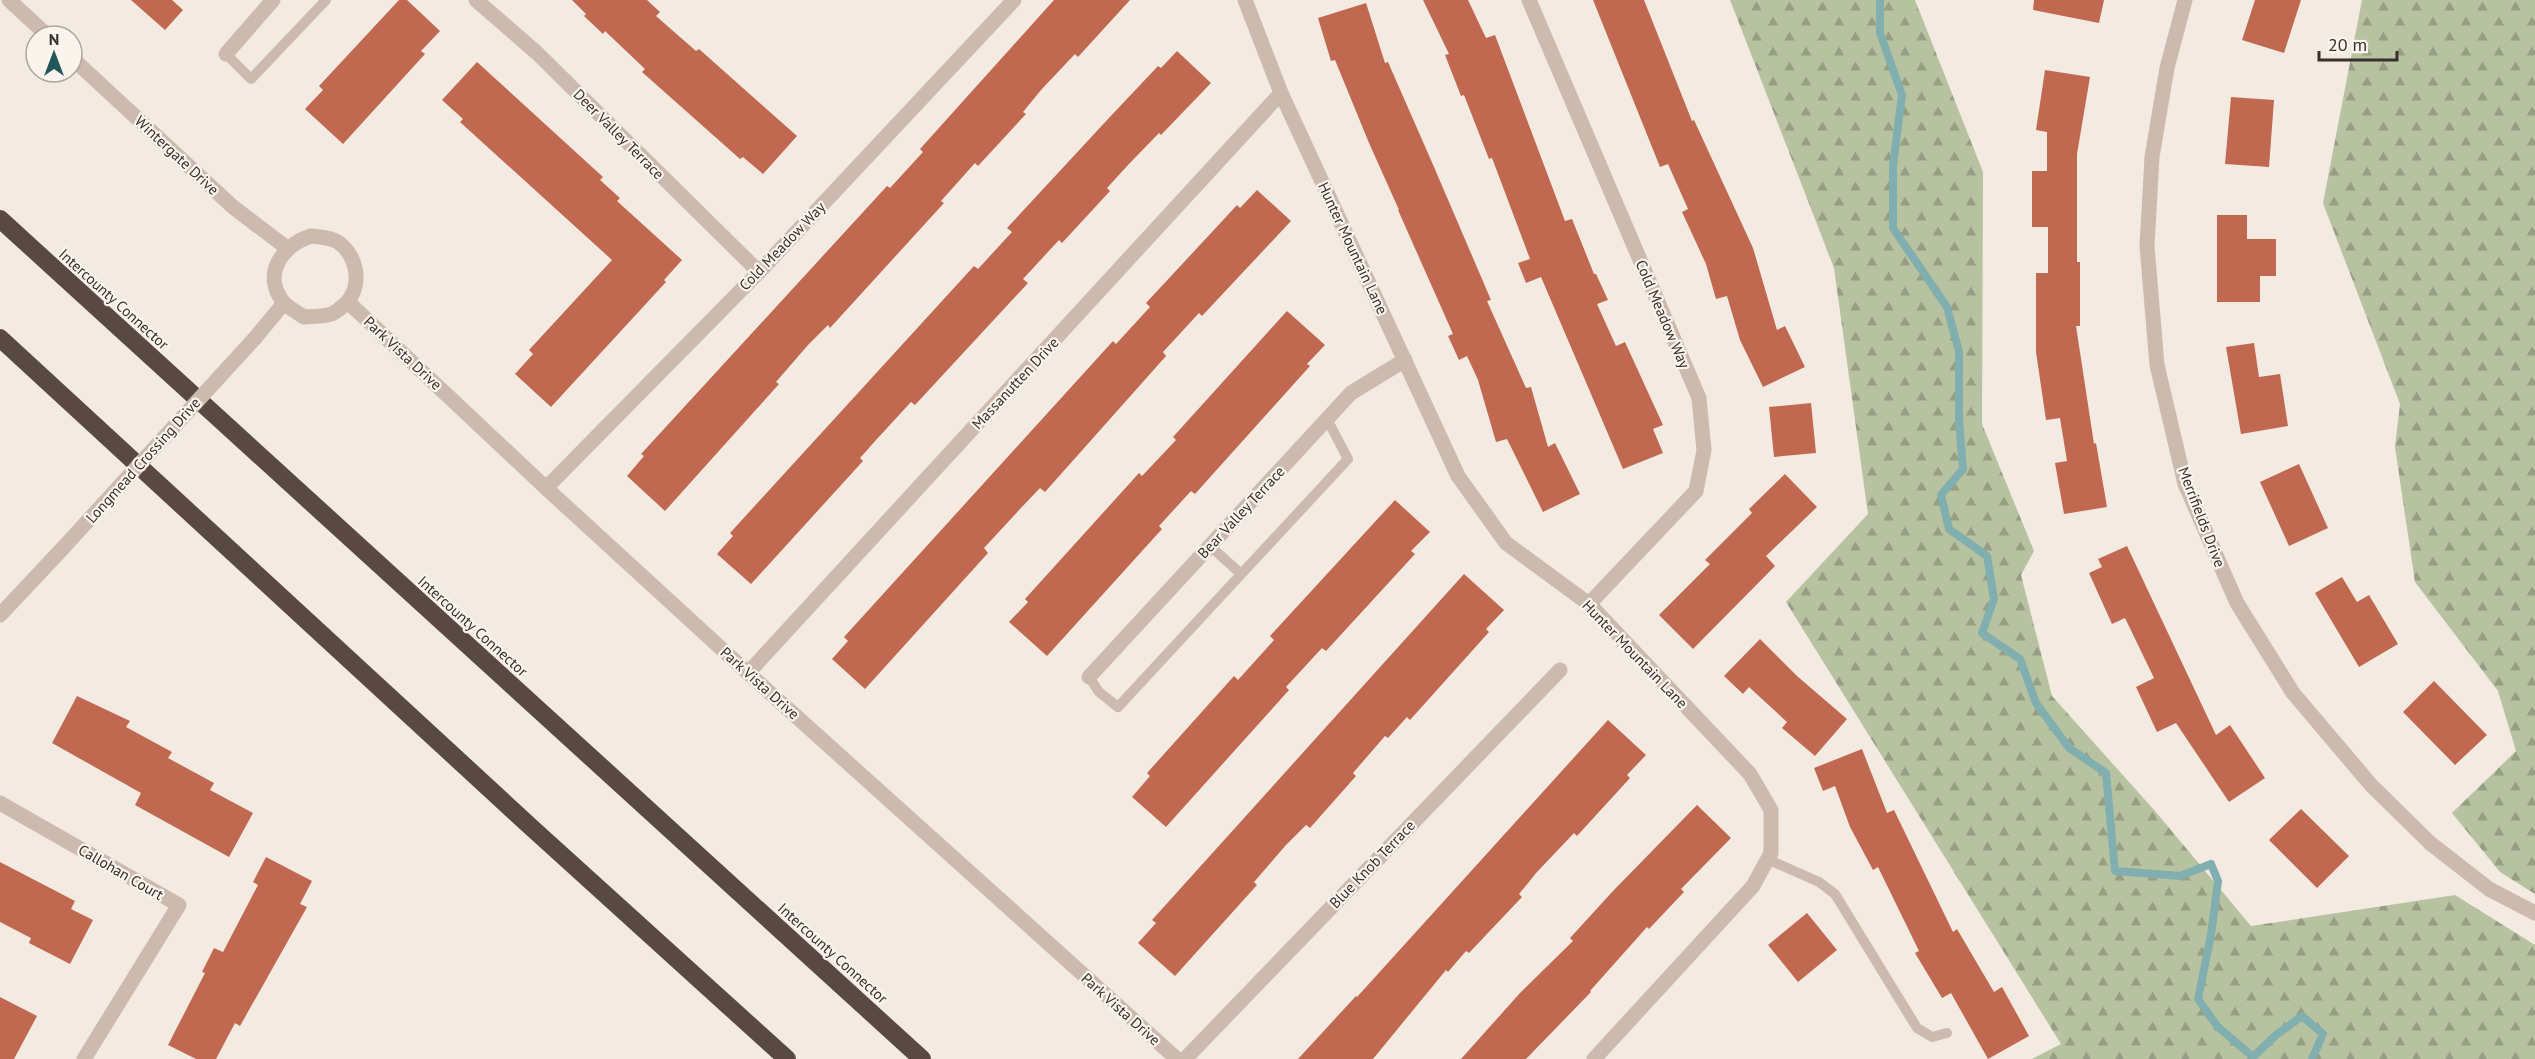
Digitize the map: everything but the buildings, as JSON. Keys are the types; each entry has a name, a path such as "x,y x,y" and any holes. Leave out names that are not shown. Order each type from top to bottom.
{"highway":[{"name":"Intercounty Connector","path":"0,219 922,1059"},
{"path":"0,338 523,820 787,1059"}],"street":[{"path":"9,0 35,24"},
{"path":"226,54 273,0"},
{"name":"Deer Valley Terrace","path":"476,0 537,53 759,272"},
{"name":"Cold Meadow Way","path":"546,488 759,272 1014,0"},
{"name":"Hunter Mountain Lane","path":"1245,0 1281,93 1458,476 1483,514 1506,543 1589,604 1750,774 1771,810 1771,853 1753,886 1594,1059"},
{"name":"Cold Meadow Way","path":"1529,0 1699,398 1704,450 1696,491 1589,604"},
{"name":"Merrifields Drive","path":"2185,0 2167,68 2152,157 2147,246 2157,366 2186,484 2237,603 2294,693 2371,785 2430,843 2489,889 2535,913"},
{"name":"Wintergate Drive","path":"84,69 233,207 287,248"},
{"name":"Massanutten Drive","path":"748,673 1281,93"},
{"path":"311,236 325,237 337,242 347,251 354,263 357,276 355,290 348,302 333,314 303,317 284,303 276,288 275,272 279,258 298,240 311,236"},
{"name":"Park Vista Drive","path":"348,302 748,673 1178,1059"},
{"name":"Longmead Crossing Drive","path":"1,610 63,548 255,338 284,303"},
{"name":"Bear Valley Terrace","path":"1089,677 1351,393 1405,360"},
{"name":"Blue Knob Terrace","path":"1185,1059 1560,670"},
{"name":"Callohan Court","path":"0,802 179,905 84,1059"}],"lane":[{"path":"226,54 250,79 326,0"},
{"path":"1089,677 1099,692 1118,707 1348,459 1327,419"},
{"path":"1210,546 1240,573"},
{"path":"1767,859 1819,882 1835,894 1917,1028 1932,1037 1947,1033"}],"green space":[{"path":"1730,0 1915,0 1983,172 1982,424 2034,551 2021,575 2052,696 2155,811 2251,926 2455,895 2535,945 2535,1059 2032,1059 2061,1044 1786,602 1868,514 1834,268"},
{"path":"2362,0 2535,0 2535,894 2500,872 2452,813 2516,751 2498,691 2415,582 2395,447 2400,404 2323,203"}],"waterway":[{"path":"1880,0 1880,33 1902,95 1893,166 1893,228 1947,307 1959,352 1959,420 1963,469 1941,495 1949,529 1987,556 1994,599 1982,633 2020,659 2036,703 2069,748 2106,773 2115,871 2180,876 2211,864 2218,881 2211,935 2198,999 2217,1026 2253,1057 2276,1035 2302,1016 2323,1034 2312,1059"}]}
